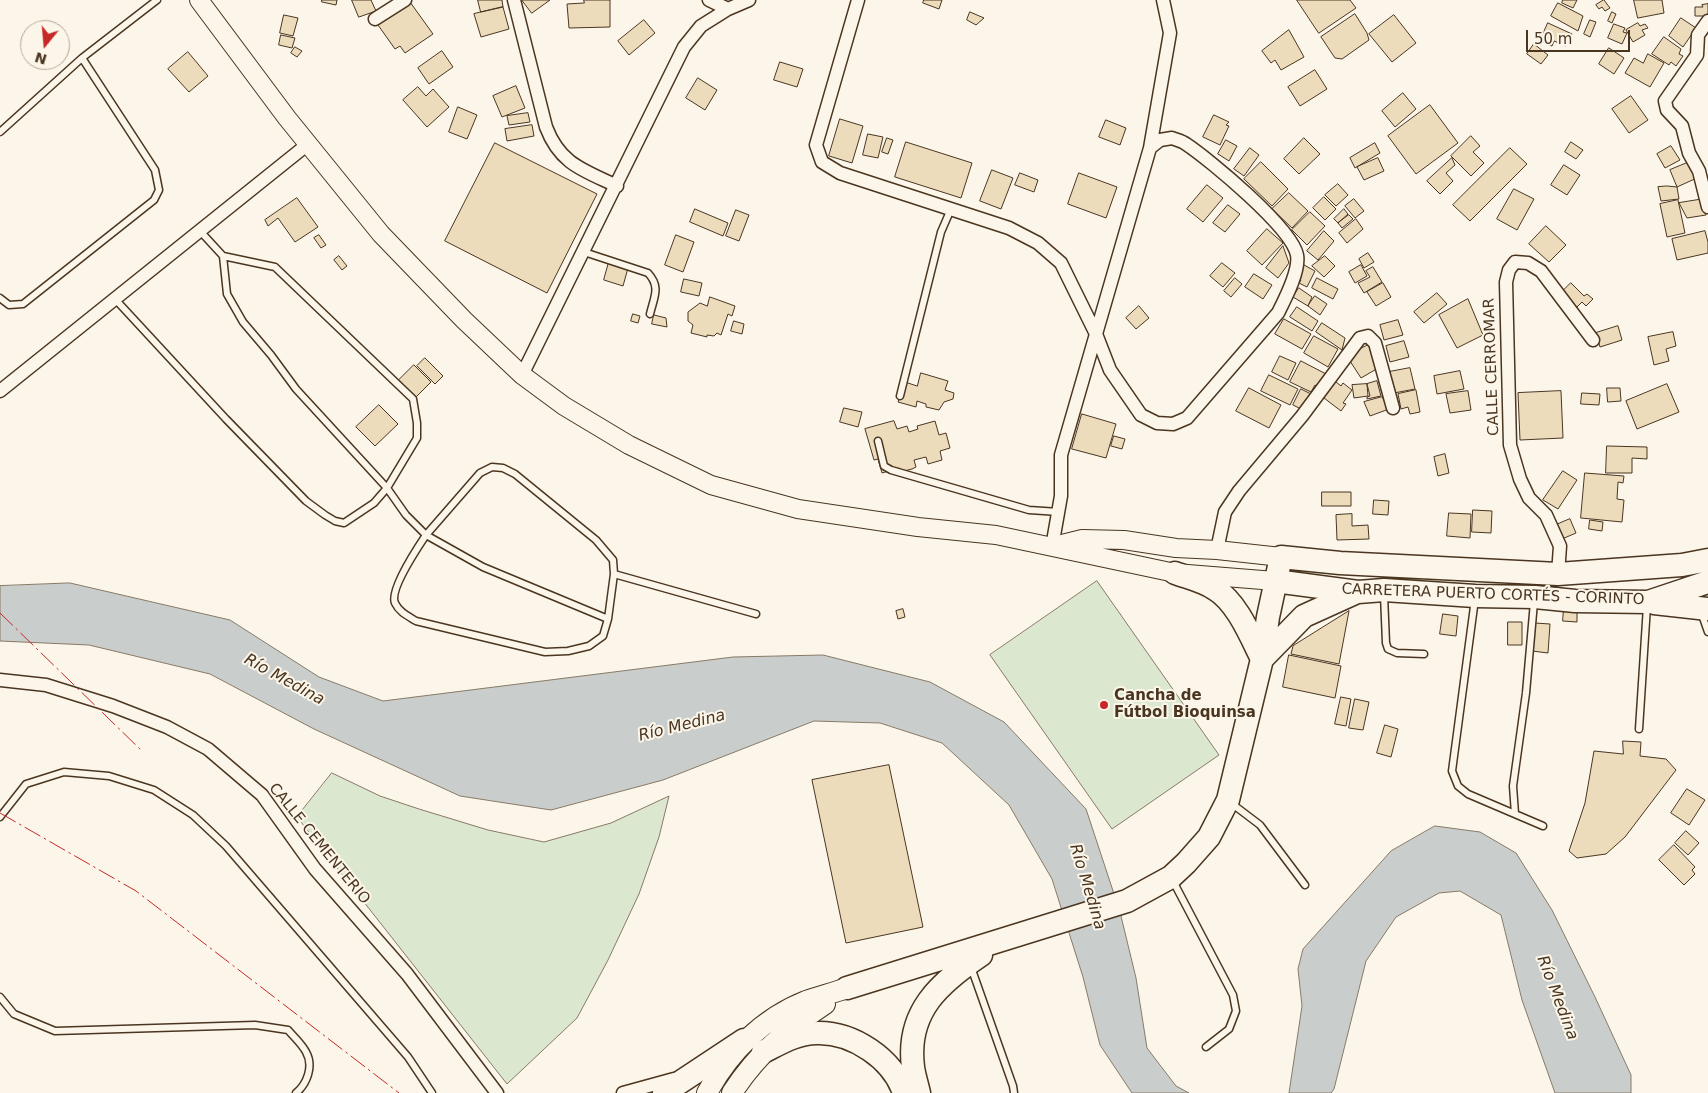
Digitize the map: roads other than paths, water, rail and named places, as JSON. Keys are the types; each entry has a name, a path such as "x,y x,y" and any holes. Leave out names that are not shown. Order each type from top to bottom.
{"highway":[{"name":"CARRETERA PUERTO CORTÉS - CORINTO","path":"1281,558 1340,564 1558,574 1682,565 1708,560"},
{"path":"847,988 1127,901 1172,877 1186,864 1209,837 1228,800 1262,659 1268,617 1281,558"},
{"path":"1175,573 1205,583 1226,596 1245,626 1262,659"},
{"name":"CARRETERA PUERTO CORTÉS - CORINTO","path":"1275,581 1358,592 1384,590 1475,596 1535,597 1575,601 1648,602 1708,582"},
{"path":"1262,659 1304,616 1358,592"},
{"path":"1648,602 1704,609"},
{"path":"919,1093 913,1066 913,1040 920,1015 934,992 956,971 982,955 1032,932"},
{"path":"664,1093 691,1075 754,1046 818,1033 845,1038 868,1048 888,1064 902,1084 904,1093"}],"main road":[{"path":"199,0 308,144 381,234 464,320 522,375 599,429 711,485 798,509 918,527 996,535 1175,573 1275,581"},
{"path":"1052,547 1082,539 1124,540 1176,548 1217,550 1281,558"},
{"path":"707,1093 715,1078 754,1046 788,1030 847,988"},
{"path":"732,1093 743,1075 754,1046"}],"street":[{"path":"375,18 405,0"},
{"path":"514,0 552,144 563,157 579,168 617,186"},
{"path":"709,0 728,9"},
{"path":"522,375 684,47 701,26 728,9 749,0"},
{"path":"858,0 816,145 822,162 840,173 1009,228 1038,243 1061,263 1096,334 1110,370 1142,415 1157,423 1173,424 1187,418 1278,313 1288,292 1297,264 1297,254 1288,237 1245,190 1185,143 1172,138 1160,140 1150,148"},
{"path":"1052,547 1061,496 1061,454 1150,148 1170,33 1163,0"},
{"path":"1708,21 1698,35 1696,55 1665,102 1666,110 1682,126 1689,153 1699,171 1708,207"},
{"path":"0,391 308,144"},
{"name":"CALLE CERROMAR","path":"1558,574 1560,546 1546,515 1529,498 1510,445 1506,282 1509,270 1515,262 1528,264 1541,271 1593,340"},
{"path":"1217,550 1225,512 1239,491 1302,416 1360,338 1368,336 1375,343 1392,408"},
{"name":"CALLE CEMENTERIO","path":"0,680 46,685 113,706 167,727 208,749 262,795 315,869 407,974 497,1093"},
{"path":"623,1093 691,1075"}],"lane":[{"path":"0,132 82,58 157,0"},
{"path":"0,298 9,305 23,304 154,200 159,190 155,170 82,58"},
{"path":"900,396 941,232 951,209"},
{"path":"115,299 306,501 335,521 344,523 374,503 386,488 417,438 417,423 413,399 275,267 223,256 200,231"},
{"path":"584,252 648,273 654,280 656,289 650,314"},
{"path":"223,256 226,294 243,322 296,389 386,488 406,515 426,535 483,567 608,620"},
{"path":"878,441 884,466 891,470 1029,510 1059,512"},
{"path":"492,467 503,468 515,474 596,540 613,560 614,574 608,620 603,636 589,646 568,651 545,652 416,621 401,611 394,601 395,590 418,546 426,535 480,473 492,467"},
{"path":"614,574 756,614"},
{"path":"1384,590 1386,643 1388,649 1397,653 1424,654"},
{"path":"1475,596 1452,771 1458,786 1468,794 1543,826"},
{"path":"1515,814 1513,786 1526,693 1535,597"},
{"path":"1639,729 1648,602"},
{"path":"1704,609 1708,632"},
{"path":"0,817 26,784 64,772 109,776 162,794 193,815 226,846 408,1057 432,1093"},
{"path":"1228,800 1260,824 1305,885"},
{"path":"1172,877 1233,995 1236,1011 1229,1029 1206,1047"},
{"path":"969,963 998,1042 1014,1093"},
{"path":"0,997 14,1014 55,1031 255,1025 288,1030 307,1054 309,1074 301,1089 296,1093"}],"water":[{"name":"Río Medina","path":"70,583 230,620 319,677 383,701 733,657 823,655 930,682 1004,722 1086,809 1120,912 1136,978 1147,1048 1176,1086 1189,1093 1132,1093 1100,1045 1083,977 1052,879 1009,805 942,743 880,723 814,721 663,780 551,810 460,796 314,729 210,674 89,645 0,641 0,586"},
{"name":"Río Medina","path":"1435,826 1480,832 1516,853 1552,910 1595,997 1631,1075 1631,1093 1555,1093 1522,1000 1501,915 1460,891 1439,893 1396,917 1366,961 1334,1089 1331,1093 1289,1093 1302,1006 1298,969 1303,949 1391,851"}],"place":[{"name":"Cancha de Fútbol Bioquinsa","path":"1104,705"}]}
